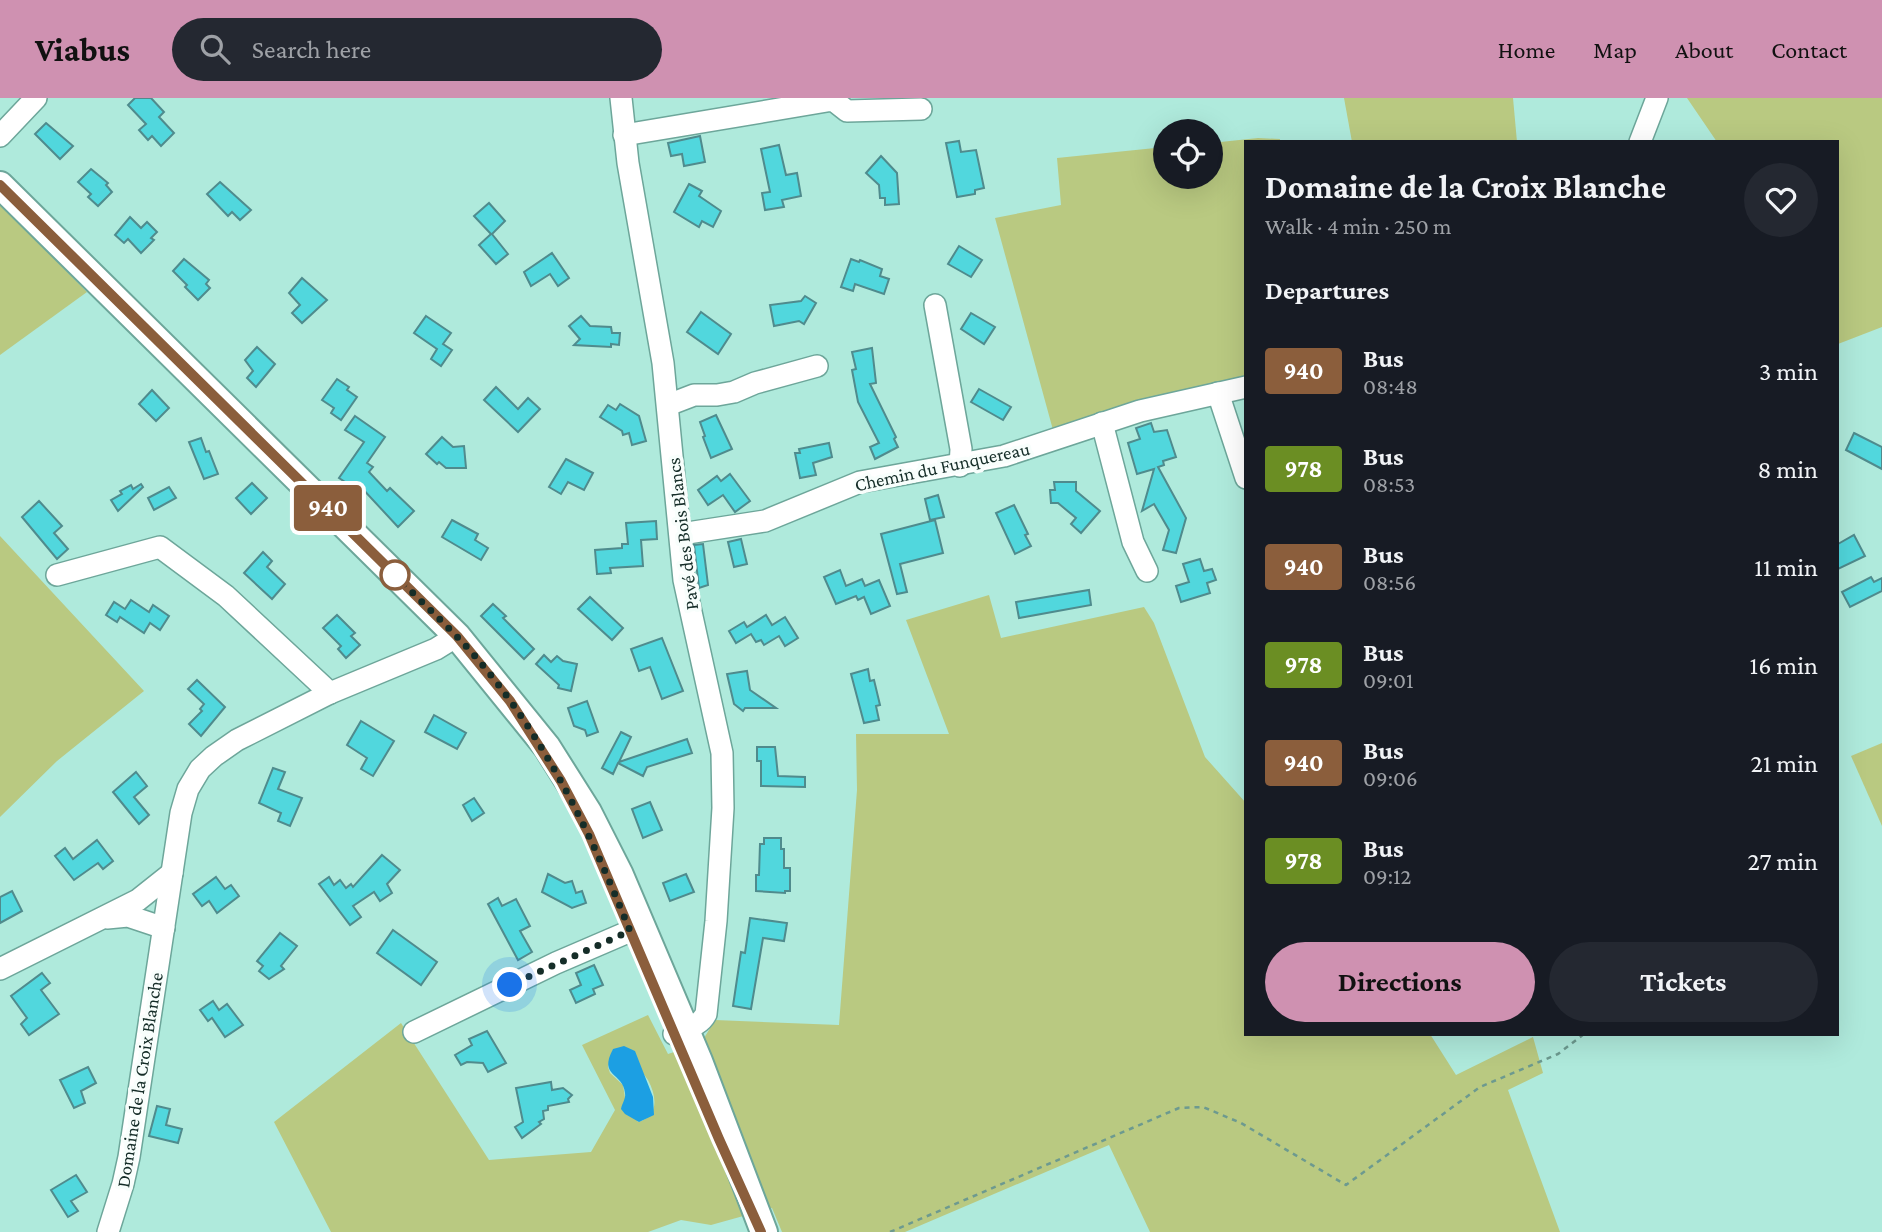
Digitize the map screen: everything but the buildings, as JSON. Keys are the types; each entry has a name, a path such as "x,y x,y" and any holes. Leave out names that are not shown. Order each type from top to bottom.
{"main road":[{"path":"0,185 457,636 510,701 561,781 616,880 762,1232"}],"street":[{"path":"0,136 36,98"},
{"name":"Pavé des Bois Blancs","path":"621,98 624,135 650,278 668,405 688,604 720,740 723,790 716,921 706,1014 703,1020 680,1032"},
{"path":"1641,140 1657,98"},
{"path":"624,135 833,100 847,111 921,108"},
{"path":"935,304 961,449 960,466"},
{"path":"668,405 694,395 734,392 755,383 817,366"},
{"name":"Chemin du Funquereau","path":"681,534 765,521 860,482 960,466 1031,448 1157,406 1244,387"},
{"path":"1219,393 1244,472"},
{"path":"1102,423 1133,542 1147,571"},
{"path":"57,575 160,547 226,596 330,693"},
{"name":"Domaine de la Croix Blanche","path":"108,1232 127,1166 184,799 194,779 207,761 237,740 330,693 436,649 457,636"},
{"path":"0,969 138,900 172,873"},
{"path":"105,918 128,916 164,928"},
{"path":"414,1032 556,963 636,928"}],"path":[{"path":"890,1232 1179,1108 1203,1107 1241,1123 1346,1185 1480,1087 1558,1054 1581,1036"}],"green space":[{"path":"1344,98 1513,98 1517,140 1352,140"},
{"path":"1687,98 1882,98 1882,327 1839,344 1839,140 1716,140"},
{"path":"1258,138 1280,139 1244,140 1244,382 1053,430 995,218 1061,205 1057,158 1153,148 1153,189 1223,189 1223,142"},
{"path":"0,204 87,292 0,355"},
{"path":"0,536 144,691 57,761 0,817"},
{"path":"989,595 1001,638 1144,607 1154,623 1205,757 1244,801 1244,1036 1431,1036 1456,1075 1533,1037 1543,1073 1508,1090 1560,1232 1150,1232 1109,1145 905,1232 782,1232 772,1208 711,1225 681,1220 648,1232 331,1232 274,1122 401,1023 489,1160 591,1152 615,1110 582,1045 648,1015 668,1054 701,1043 715,1020 839,1025 857,790 856,734 949,734 906,620","holes":["613,1049 648,1080 654,1099 653,1111 638,1122 625,1098 623,1085 610,1073 608,1067"]},
{"path":"1882,743 1882,826 1851,756"}],"water":[{"path":"624,1046 635,1051 653,1097 654,1115 639,1122 621,1109 625,1095 623,1086 608,1065 613,1049"}],"bus line":[{"name":"940","path":"0,185 457,636 510,701 561,781 596,849 761,1232"}],"route":[{"path":"395,575 457,636 510,701 561,781 589,834 630,931 510,985"}]}
